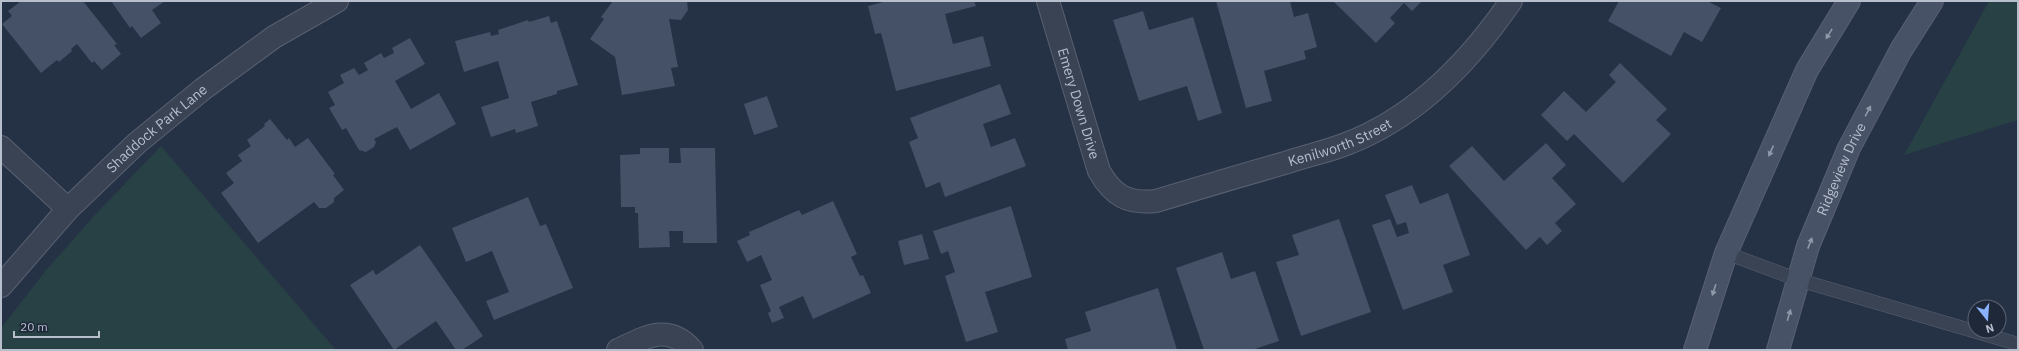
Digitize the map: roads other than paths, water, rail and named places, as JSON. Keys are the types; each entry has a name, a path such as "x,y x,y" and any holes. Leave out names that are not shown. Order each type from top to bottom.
{"main road":[{"path":"1695,350 1726,253 1807,70 1849,1"},
{"name":"Ridgeview Drive","path":"1778,350 1808,246 1849,148 1901,50 1932,1"}],"street":[{"name":"Shaddock Park Lane","path":"1,286 68,209 137,143 203,89 274,37 337,1"},
{"name":"Emery Down Drive","path":"1048,1 1099,170 1106,183 1116,193 1123,197"},
{"name":"Kenilworth Street","path":"1123,197 1142,202 1156,201 1346,144 1376,130 1414,106 1446,80 1466,60 1499,19 1511,1"},
{"path":"1,147 68,209"},
{"path":"618,350 644,337 659,334 674,337 685,345"}],"lane":[{"path":"1726,253 1799,280 2018,344"}]}
